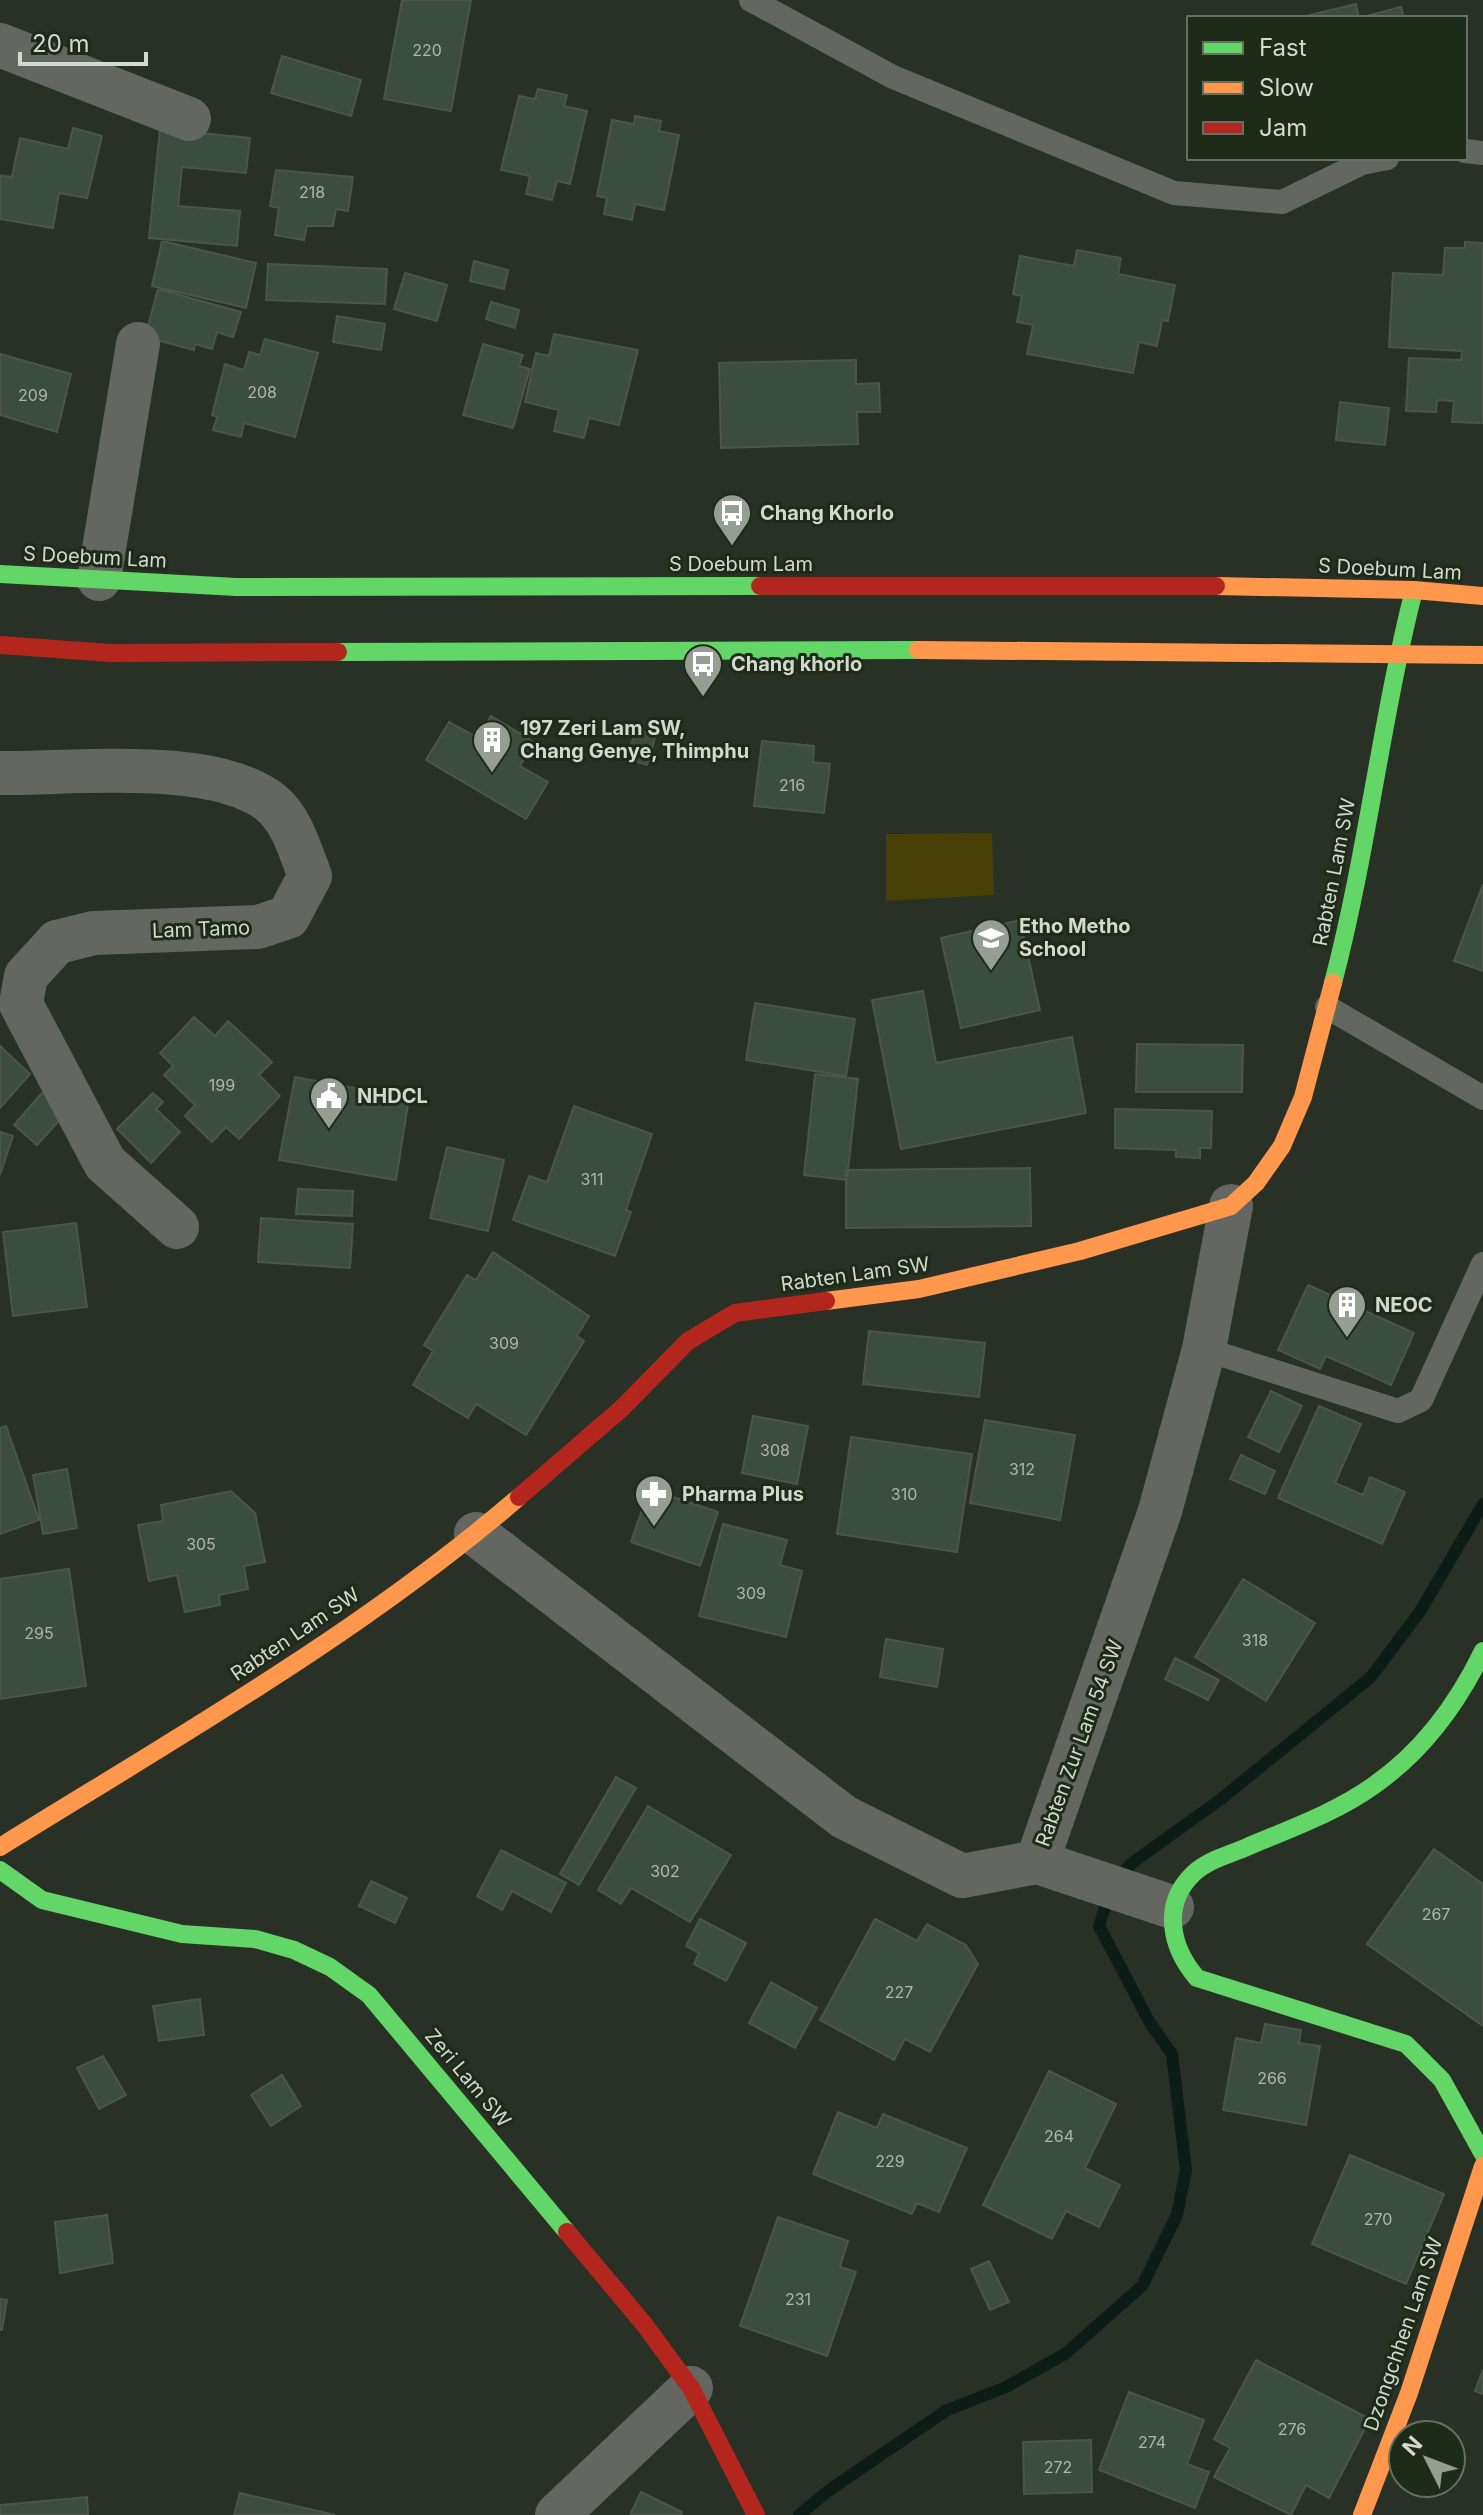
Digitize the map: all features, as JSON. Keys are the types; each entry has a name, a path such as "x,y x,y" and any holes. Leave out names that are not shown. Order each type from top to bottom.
{"main road":[{"name":"S Doebum Lam","path":"0,574 236,587 1006,585 1414,590 1483,596"},
{"name":"Rabten Lam SW","path":"0,1847 283,1671 476,1534 621,1409 688,1341 735,1313 919,1289 1080,1251 1231,1206 1256,1183 1282,1146 1303,1097 1344,941 1414,590"},
{"path":"0,645 110,653 1483,655"},
{"path":"1483,1651 1454,1703 1427,1739 1386,1778 1337,1808 1210,1862 1191,1875 1172,1907 1176,1946 1184,1964 1197,1978 1406,2044 1428,2060 1445,2082 1483,2154"},
{"name":"Zeri Lam SW","path":"0,1870 42,1900 182,1934 255,1939 294,1950 330,1967 369,1995 563,2224 691,2388 756,2515"},
{"name":"Dzongchhen Lam SW","path":"1362,2515 1409,2393 1483,2166"}],"street":[{"path":"0,45 189,119"},
{"path":"99,579 138,344"},
{"name":"Lam Tamo","path":"0,773 126,772 218,777 270,802 293,831 310,876 288,917 258,927 94,933 57,942 26,976 21,1004 105,1163 177,1227"},
{"name":"Rabten Zur Lam 54 SW","path":"476,1534 844,1817 962,1876 1055,1868 1160,1511 1204,1349 1231,1206"},
{"path":"1055,1868 1172,1907"},
{"path":"557,2515 691,2388"}],"lane":[{"path":"751,0 893,77 1174,193 1282,202 1362,163 1377,160"},
{"path":"1327,1007 1483,1098"},
{"path":"1204,1349 1398,1411 1421,1400 1483,1264"}],"shaded area":[{"path":"992,833 994,895 886,901 886,834"}],"building":[{"path":"402,0 471,0 451,111 384,99"},
{"path":"1356,4 1359,16 1306,16"},
{"path":"1401,7 1403,16 1367,16"},
{"path":"282,56 361,80 351,116 271,93"},
{"path":"538,89 567,95 564,106 587,111 570,184 557,181 552,200 526,194 530,176 501,170 519,96 535,99"},
{"path":"635,116 661,121 659,131 679,135 664,210 635,204 632,220 604,214 607,198 597,196 612,120 634,124"},
{"path":"73,128 102,136 87,198 59,193 53,228 0,219 0,175 12,177 20,138 68,149"},
{"path":"160,129 250,138 246,173 182,167 178,206 240,211 237,246 149,238"},
{"path":"276,170 353,177 348,211 336,209 333,226 307,226 304,240 275,235 279,208 270,206"},
{"path":"162,241 256,263 246,308 152,286"},
{"path":"1465,242 1483,243 1483,423 1452,422 1454,401 1437,400 1436,412 1406,411 1409,358 1461,360 1462,351 1389,347 1393,273 1443,275 1445,248 1465,248"},
{"path":"1077,250 1121,258 1118,274 1175,285 1168,321 1162,320 1157,346 1139,342 1133,373 1027,354 1033,325 1017,322 1022,296 1013,294 1020,256 1074,266"},
{"path":"474,261 508,270 504,289 470,281"},
{"path":"268,264 387,269 385,304 266,300"},
{"path":"405,273 447,285 437,321 394,309"},
{"path":"158,289 241,312 233,337 217,332 212,349 195,344 194,350 145,337"},
{"path":"491,302 519,310 515,328 486,319"},
{"path":"337,316 385,324 381,350 333,342"},
{"path":"554,334 638,350 619,425 589,418 584,438 554,431 559,410 525,402 536,353 549,356"},
{"path":"265,339 318,353 295,437 244,423 241,437 213,430 217,417 212,415 225,364 244,370 249,352 260,355"},
{"path":"483,344 523,355 519,366 530,369 513,428 463,415"},
{"path":"0,354 71,374 57,432 0,415"},
{"path":"856,360 856,384 879,383 880,412 857,412 858,444 721,448 719,363"},
{"path":"1340,402 1389,408 1385,445 1336,440"},
{"name":"197 Zeri Lam SW, Chang Genye, Thimphu","path":"491,716 534,742 520,766 548,782 526,819 426,760 449,722 478,738"},
{"path":"636,729 656,735 647,765 627,759"},
{"path":"762,741 814,746 813,762 830,764 824,813 754,806"},
{"path":"1483,884 1483,971 1454,961"},
{"path":"1020,920 1040,1010 961,1028 941,938"},
{"path":"923,991 936,1063 1072,1037 1086,1113 901,1149 872,1000"},
{"path":"755,1003 855,1019 846,1076 746,1060"},
{"path":"194,1017 215,1036 228,1021 272,1062 259,1075 280,1096 239,1139 226,1127 212,1142 185,1116 195,1105 164,1075 173,1066 160,1053"},
{"path":"1137,1044 1243,1045 1242,1092 1136,1092"},
{"path":"0,1046 30,1074 0,1108"},
{"path":"815,1074 858,1079 847,1180 804,1175"},
{"path":"295,1077 409,1098 396,1180 279,1160"},
{"path":"49,1085 73,1105 37,1145 14,1125"},
{"path":"153,1093 163,1102 156,1109 180,1132 151,1163 117,1129"},
{"path":"574,1106 652,1134 626,1210 631,1212 615,1256 513,1220 529,1176 547,1182"},
{"path":"1115,1109 1212,1111 1211,1148 1200,1148 1200,1158 1176,1157 1176,1150 1115,1148"},
{"path":"0,1132 13,1136 0,1175"},
{"path":"447,1147 504,1160 488,1231 430,1218"},
{"path":"1030,1168 1031,1226 846,1228 846,1170"},
{"path":"298,1189 353,1191 352,1216 296,1214"},
{"path":"261,1218 353,1224 350,1268 258,1262"},
{"path":"76,1223 87,1307 13,1316 3,1232"},
{"path":"493,1252 589,1316 577,1336 584,1341 526,1435 476,1404 468,1418 413,1385 433,1351 424,1345 467,1275 476,1280"},
{"name":"NEOC","path":"1308,1285 1414,1333 1391,1385 1326,1356 1320,1369 1278,1350"},
{"path":"869,1331 985,1343 979,1397 863,1384"},
{"path":"1271,1391 1302,1406 1279,1452 1248,1437"},
{"path":"1319,1406 1361,1424 1335,1483 1363,1495 1370,1477 1405,1492 1382,1544 1278,1498"},
{"path":"753,1416 808,1426 797,1484 742,1473"},
{"path":"985,1420 1075,1435 1060,1520 970,1503"},
{"path":"6,1426 39,1520 0,1534 0,1428"},
{"path":"851,1437 972,1454 957,1552 837,1534"},
{"path":"1241,1455 1275,1471 1265,1494 1230,1479"},
{"path":"67,1469 77,1528 43,1534 33,1475"},
{"path":"649,1489 718,1512 700,1566 631,1542"},
{"path":"231,1491 255,1513 265,1562 244,1566 248,1589 219,1595 220,1605 185,1612 177,1575 149,1581 138,1525 163,1521 161,1505"},
{"path":"723,1524 787,1540 780,1565 802,1571 786,1637 699,1616"},
{"path":"69,1569 86,1686 0,1699 0,1579"},
{"path":"1243,1579 1315,1623 1266,1701 1195,1657"},
{"path":"886,1639 943,1649 937,1687 880,1677"},
{"path":"1175,1658 1219,1680 1208,1700 1165,1679"},
{"path":"616,1777 636,1788 579,1885 560,1874"},
{"path":"648,1806 731,1855 690,1922 631,1888 621,1904 598,1890"},
{"path":"1434,1849 1483,1884 1483,2026 1367,1944"},
{"path":"501,1850 566,1883 551,1912 512,1891 502,1910 477,1896"},
{"path":"371,1881 407,1898 395,1923 359,1906"},
{"path":"700,1919 746,1943 726,1981 694,1964 699,1953 686,1946"},
{"path":"875,1919 917,1941 927,1924 966,1945 978,1964 930,2052 905,2039 894,2060 820,2020"},
{"path":"771,1982 817,2008 795,2048 749,2023"},
{"path":"200,1999 204,2035 159,2041 153,2006"},
{"path":"1265,2024 1301,2030 1299,2043 1320,2046 1306,2125 1223,2110 1236,2038 1261,2043"},
{"path":"103,2056 126,2095 99,2109 77,2068"},
{"path":"1049,2071 1116,2104 1085,2168 1120,2185 1099,2227 1066,2211 1052,2239 983,2205"},
{"path":"282,2075 301,2106 271,2126 251,2095"},
{"path":"838,2112 877,2128 883,2114 967,2148 939,2212 917,2203 912,2214 813,2174"},
{"path":"1350,2155 1444,2194 1406,2284 1312,2244"},
{"path":"107,2215 113,2263 60,2273 55,2222"},
{"path":"778,2217 848,2241 840,2267 856,2272 827,2356 740,2326"},
{"path":"989,2261 1009,2302 990,2310 971,2269"},
{"path":"0,2299 7,2300 2,2330 0,2330"},
{"path":"1256,2360 1370,2419 1329,2498 1306,2485 1291,2515 1214,2477 1230,2448 1214,2439"},
{"path":"1483,2369 1483,2394 1475,2391"},
{"path":"1129,2392 1204,2420 1187,2464 1209,2472 1195,2508 1099,2470"},
{"path":"1091,2440 1092,2492 1024,2494 1023,2442"},
{"path":"641,2492 682,2512 681,2515 630,2515"},
{"path":"240,2493 335,2515 234,2515"},
{"path":"87,2497 88,2515 0,2515 0,2505"}],"waterway":[{"path":"1118,1879 1132,1863 1221,1799 1371,1677 1421,1610 1483,1504"},
{"path":"799,2515 828,2491 947,2410 1006,2387 1065,2354 1142,2286 1177,2215 1186,2170 1172,2054 1150,2023 1099,1926 1109,1895"}],"traffic: fast":[{"path":"0,574 236,587 760,586"},
{"path":"1333,983 1414,590"},
{"path":"338,652 918,650"},
{"path":"1483,1651 1462,1690 1437,1726 1391,1773 1343,1804 1205,1865 1183,1886 1173,1913 1176,1940 1197,1978 1406,2044 1442,2080 1483,2154"},
{"path":"0,1870 42,1900 182,1934 255,1939 294,1950 330,1967 369,1995 567,2232"}],"traffic: slow":[{"path":"1216,586 1414,590 1483,596"},
{"path":"918,650 1483,655"},
{"path":"826,1301 919,1289 1080,1251 1231,1206 1256,1183 1282,1146 1303,1097 1333,983"},
{"path":"0,1847 332,1639 459,1547 519,1497"},
{"path":"1362,2515 1409,2393 1483,2166"}],"traffic: jam":[{"path":"760,586 1216,586"},
{"path":"0,645 110,653 338,652"},
{"path":"519,1497 621,1409 688,1341 735,1313 826,1301"},
{"path":"567,2232 644,2324 691,2388 756,2515"}],"place":[{"name":"Chang Khorlo","path":"732,547"},
{"name":"Chang khorlo","path":"703,698"},
{"name":"197 Zeri Lam SW, Chang Genye, Thimphu","path":"492,774"},
{"name":"Etho Metho School","path":"991,972"},
{"name":"NHDCL","path":"329,1130"},
{"name":"NEOC","path":"1347,1339"},
{"name":"Pharma Plus","path":"654,1528"}]}
